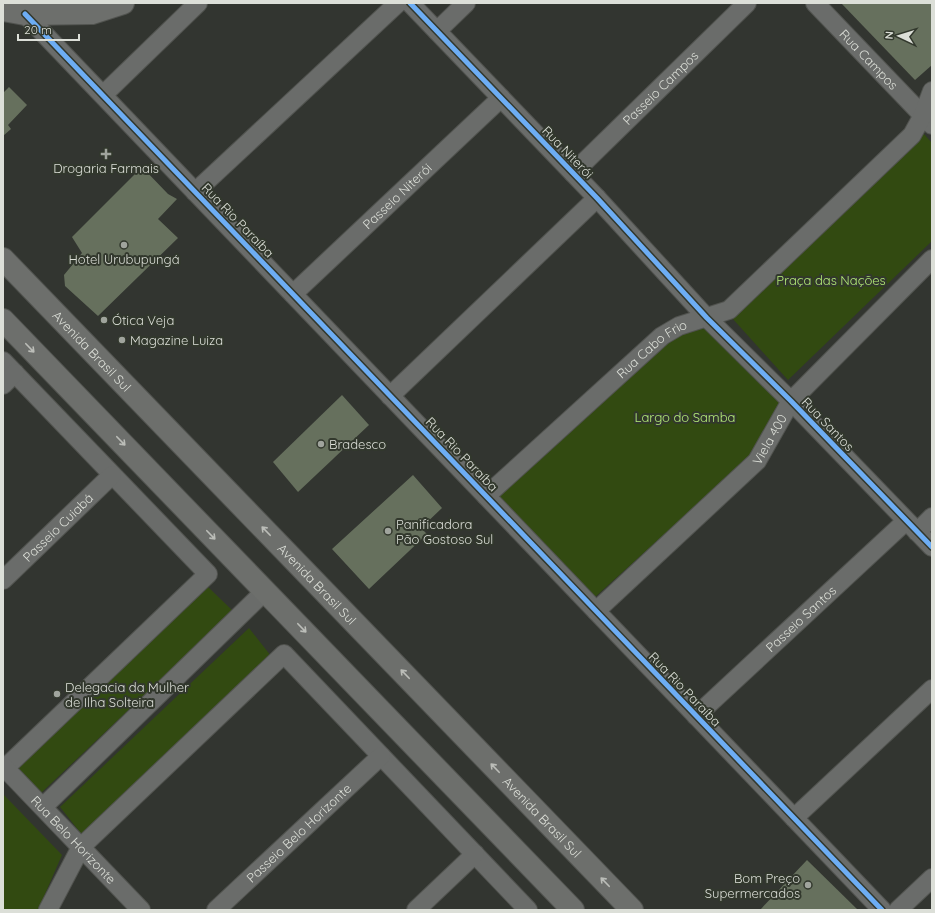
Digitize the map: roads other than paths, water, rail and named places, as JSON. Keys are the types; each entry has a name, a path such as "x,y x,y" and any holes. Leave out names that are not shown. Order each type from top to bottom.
{"main road":[{"path":"3,10 25,14 92,13 123,3"},
{"name":"Avenida Brasil Sul","path":"3,259 632,910"},
{"path":"3,320 574,910"}],"street":[{"path":"103,95 198,3"},
{"path":"195,192 398,3"},
{"name":"Rua Niterói","path":"410,3 597,198 707,318"},
{"path":"437,31 466,3"},
{"name":"Passeio Campos","path":"573,173 747,3"},
{"name":"Rua Campos","path":"815,3 927,120"},
{"name":"Rua Rio Paraíba","path":"25,14 882,910"},
{"name":"Rua Cabo Frio","path":"486,496 662,336 679,326 729,310 927,120 932,91"},
{"name":"Passeio Niterói","path":"293,294 501,98"},
{"path":"390,396 597,198"},
{"name":"Viela 400","path":"596,611 757,461 791,401 932,259"},
{"name":"Rua Santos","path":"707,318 791,401 932,547"},
{"path":"4,768 208,574 112,475 7,373"},
{"name":"Passeio Cuiabá","path":"3,580 112,475"},
{"name":"Passeio Santos","path":"696,716 911,526 932,517"},
{"path":"43,807 265,591"},
{"path":"48,910 81,847 284,654 528,910"},
{"path":"794,818 932,689"},
{"name":"Passeio Belo Horizonte","path":"216,910 381,756"},
{"name":"Rua Belo Horizonte","path":"4,768 141,910"},
{"path":"416,910 475,854"},
{"path":"898,910 932,878"}],"place":[{"name":"Drogaria Farmais","path":"106,154"},
{"name":"Hotel Urubupungá","path":"124,245"},
{"name":"Ótica Veja","path":"104,320"},
{"name":"Magazine Luiza","path":"122,340"},
{"name":"Bradesco","path":"321,444"},
{"name":"Panificadora Pão Gostoso Sul","path":"388,531"},
{"name":"Delegacia da Mulher de Ilha Solteira","path":"57,694"},
{"name":"Bom Preço Supermercados","path":"808,885"}],"park label":[{"name":"Praça das Nações","path":"831,280"},
{"name":"Largo do Samba","path":"685,417"}]}
